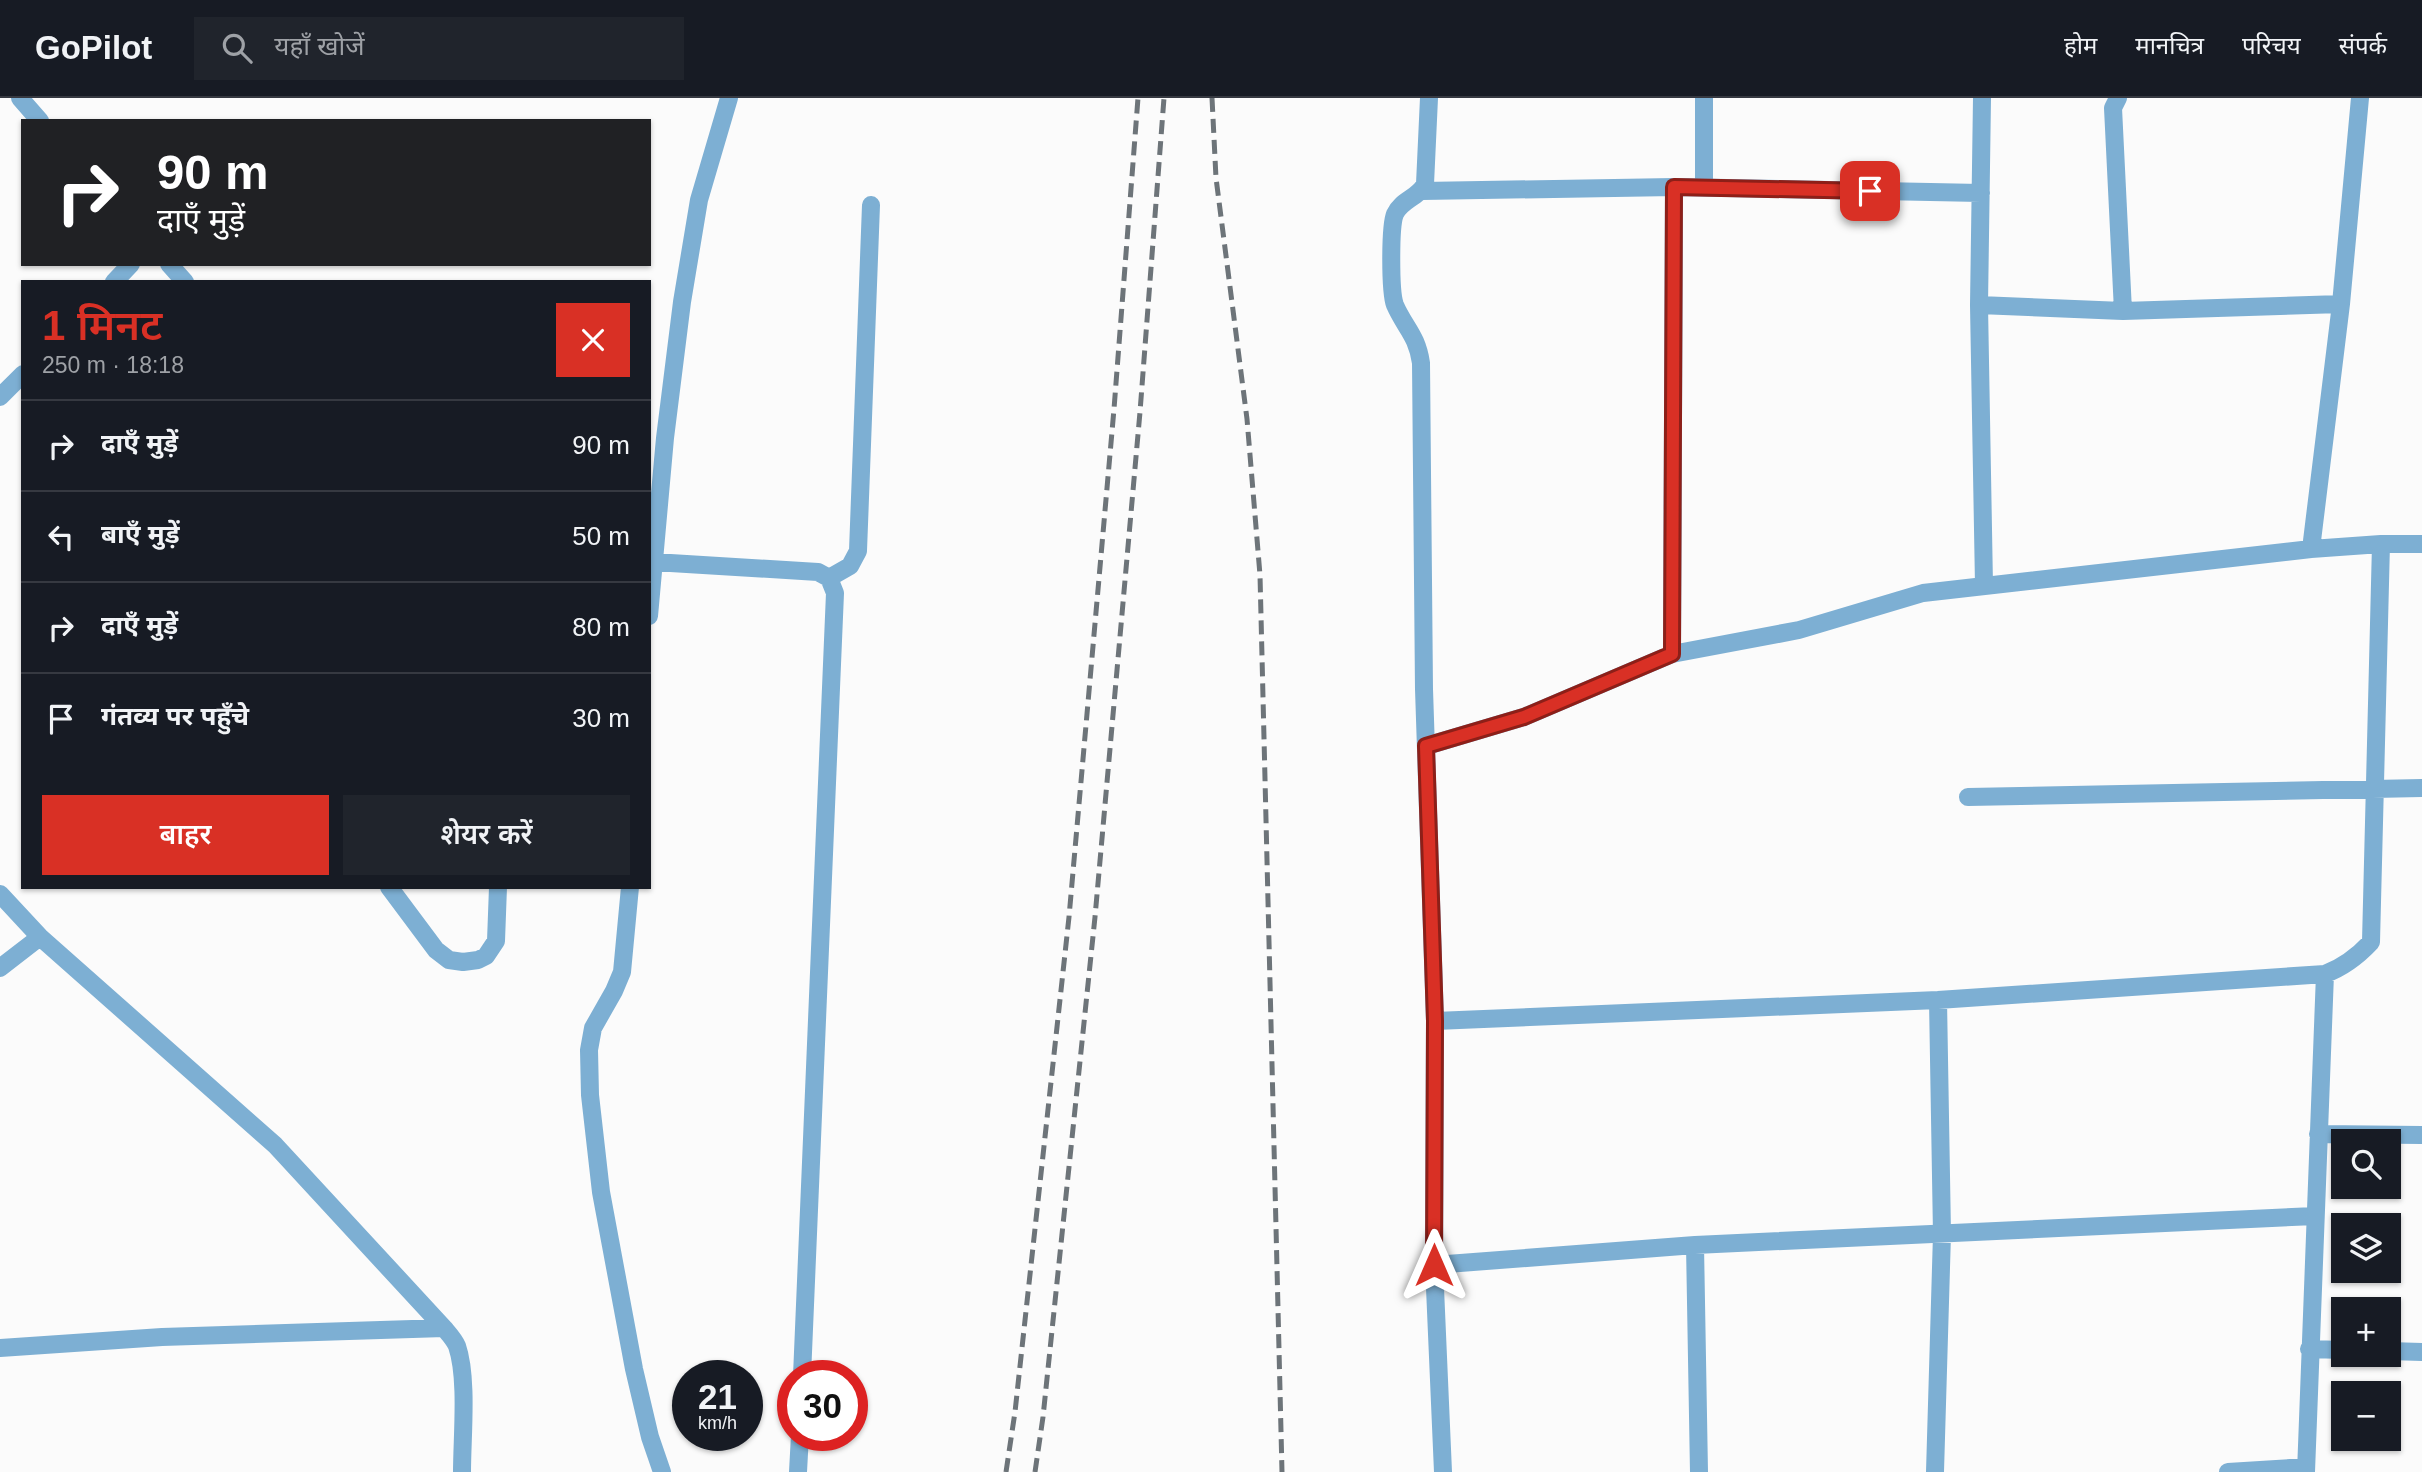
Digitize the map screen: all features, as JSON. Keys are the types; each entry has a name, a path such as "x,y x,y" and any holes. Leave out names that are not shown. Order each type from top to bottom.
{"street":[{"path":"20,98 38,119"},
{"path":"651,594 665,438 682,302 699,200 729,98"},
{"path":"1422,191 1426,177 1429,98"},
{"path":"1704,98 1704,188"},
{"path":"1982,98 1979,305 1984,585"},
{"path":"2118,98 2113,108 2123,312"},
{"path":"2311,548 2341,304 2360,98"},
{"path":"1672,654 1674,187"},
{"path":"1443,1472 1434,1265 1435,1021 1426,746 1421,363 1413,333 1394,303 1391,279 1396,212 1403,203 1422,191 1674,187 1981,193"},
{"path":"829,578 850,566 858,551 871,205"},
{"path":"116,280 129,266"},
{"path":"171,266 183,280"},
{"path":"1979,305 2123,312 2341,304"},
{"path":"0,397 21,376"},
{"path":"1435,1021 1938,1000 2325,974 2342,968 2371,942 2381,544"},
{"path":"1426,746 1524,717 1672,654 1799,630 1923,593 2311,548 2422,544"},
{"path":"654,562 818,572 829,578 835,593 803,1360"},
{"path":"1968,797 2422,788"},
{"path":"390,889 436,950 449,960 463,962 486,956 496,942 498,889"},
{"path":"630,889 625,963 614,991 593,1028 589,1049 590,1084 601,1192 634,1369 650,1437 662,1472"},
{"path":"0,894 40,937 275,1144 455,1341 459,1353 462,1388 463,1472"},
{"path":"0,968 40,937"},
{"path":"2228,1472 2306,1469 2325,974"},
{"path":"1935,1472 1942,1234 1938,1000"},
{"path":"2318,1134 2422,1135"},
{"path":"1434,1265 1695,1245 2315,1216"},
{"path":"1695,1245 1699,1472"},
{"path":"0,1348 162,1337 444,1328"},
{"path":"2309,1349 2331,1350"},
{"path":"2401,1351 2422,1352"},
{"path":"798,1472 799,1451"}],"railway":[{"path":"1006,1472 1015,1412 1069,917 1114,409 1138,98"},
{"path":"1035,1472 1095,917 1140,412 1164,98"},
{"path":"1212,98 1216,178 1247,419 1260,575 1282,1472"}],"route":[{"path":"1434,1265 1435,1021 1426,746 1524,717 1672,654 1674,187 1870,191"}]}
